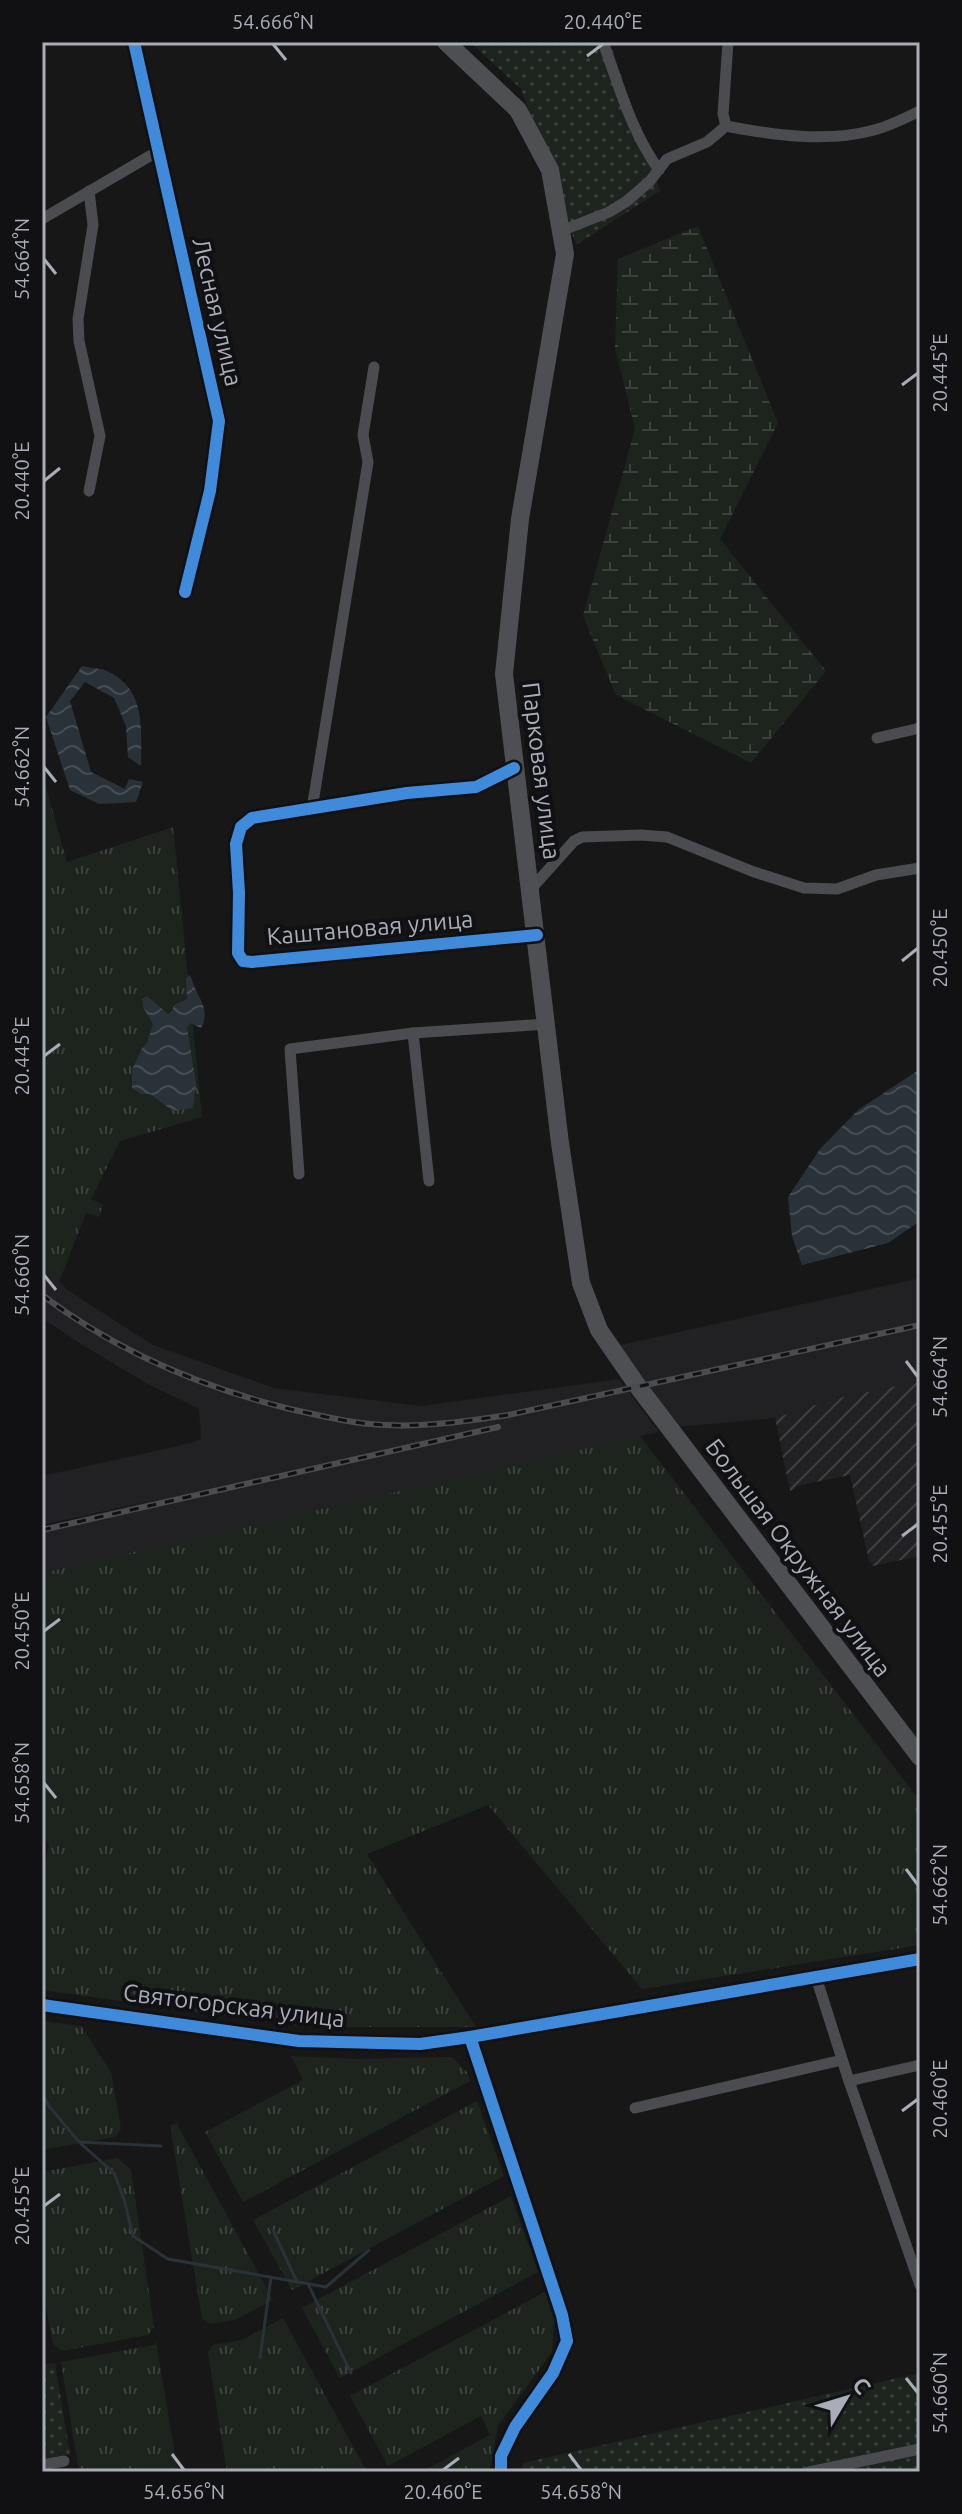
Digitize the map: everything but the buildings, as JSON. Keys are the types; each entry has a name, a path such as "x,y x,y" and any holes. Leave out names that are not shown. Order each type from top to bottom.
{"main road":[{"name":"Парковая улица","path":"446,42 518,110 550,170 565,254 520,519 504,674 568,1204 581,1283 599,1330 639,1388"},
{"name":"Большая Окружная улица","path":"639,1388 920,1757"}],"street":[{"name":"Лесная улица","path":"134,42 219,421 210,491 185,592"},
{"path":"603,42 630,119 643,148 659,170"},
{"path":"726,126 723,114 728,42"},
{"path":"561,231 609,212 650,181 667,159 707,142 726,126 806,136 834,136 872,131 920,111"},
{"path":"42,219 160,150"},
{"path":"89,191 93,225 78,319 79,341 100,436 89,491"},
{"path":"312,809 368,462 363,435 374,367"},
{"path":"877,738 920,728"},
{"name":"Каштановая улица","path":"514,768 476,787 407,793 252,818 241,827 236,844 238,953 243,961 537,935"},
{"path":"531,889 574,841 582,837 667,837 754,872 804,888 837,889 876,875 920,868"},
{"path":"299,1174 290,1049 413,1033 547,1024"},
{"path":"413,1033 429,1181"},
{"name":"Святогорская улица","path":"42,2005 299,2041 420,2044 920,1959"},
{"path":"816,1977 920,2285"},
{"path":"470,2037 562,2315 567,2341 553,2373 515,2427 501,2456 501,2472"},
{"path":"635,2108 842,2060"},
{"path":"849,2081 920,2065"},
{"path":"809,2472 920,2449"},
{"path":"42,2465 64,2461"}],"shaded area":[{"path":"42,1265 69,1291 153,1345 274,1388 421,1406 619,1379 659,1432 42,1573 42,1527 163,1498 42,1525 42,1476 201,1439 199,1409 148,1384 42,1318"},
{"path":"920,1278 920,1381 834,1399 775,1418 676,1427 616,1346"},
{"path":"920,1381 920,1556 873,1566 869,1561 850,1475 796,1486 790,1491 775,1418 834,1399"}],"green space":[{"path":"470,42 610,42 660,191 576,245 521,89"},
{"path":"698,226 778,423 720,539 826,671 751,763 616,695 583,616 635,429 615,347 618,259"},
{"path":"42,774 67,862 173,827 202,1117 120,1141 91,1199 103,1205 99,1217 86,1213 59,1282 42,1265"},
{"path":"640,1436 920,1801 920,1945 642,1989 488,1805 367,1854 476,2027 306,2027 42,1990 42,1882 49,1844 42,1834 42,1573"},
{"path":"42,2021 81,2026 111,2072 121,2129 115,2137 42,2150"},
{"path":"291,2056 354,2059 452,2057 467,2072 470,2081 243,2202 205,2132 303,2080"},
{"path":"477,2101 504,2176 292,2290 253,2220"},
{"path":"177,2124 273,2300 235,2320 210,2324 202,2318 170,2125"},
{"path":"118,2158 131,2170 154,2327 148,2335 62,2351 53,2344 42,2284 42,2172"},
{"path":"511,2196 538,2272 340,2378 302,2308"},
{"path":"545,2292 554,2320 552,2352 498,2426 489,2472 421,2472 490,2435 481,2416 388,2466 350,2396"},
{"path":"283,2318 367,2472 227,2472 208,2353 213,2345 242,2340"},
{"path":"156,2342 178,2472 79,2472 61,2362 154,2345"},
{"path":"55,2363 70,2454 42,2459 42,2365"},
{"path":"920,2373 920,2472 522,2472 523,2463"}],"water":[{"path":"82,666 104,670 120,679 135,700 141,725 141,766 128,757 126,726 114,698 85,682 70,701 91,772 125,789 129,779 143,782 136,802 99,804 70,790 46,717"},
{"path":"190,975 204,1007 205,1017 201,1028 190,1023 187,1027 196,1084 193,1108 173,1111 150,1094 141,1094 132,1088 132,1070 147,1043 153,1024 142,999 147,996 168,1014 174,1005 187,999 186,978"},
{"path":"920,1069 920,1221 888,1243 802,1265 792,1236 788,1197 820,1149 858,1110"}],"waterway":[{"path":"42,2094 79,2142 114,2173 133,2236 168,2259 326,2287 369,2250"},
{"path":"79,2142 161,2146"},
{"path":"273,2230 297,2282"},
{"path":"260,2358 271,2277"},
{"path":"308,2284 351,2373"}],"railway":[{"path":"42,1295 129,1350 191,1378 290,1409 386,1425 432,1424 508,1415 920,1325"},
{"path":"42,1530 498,1427"}],"cycle path":[{"path":"134,42 219,421 210,491 185,592"},
{"path":"514,768 476,787 407,793 252,818 241,827 236,844 238,953 243,961 252,962 537,935"},
{"path":"42,2005 299,2041 420,2044 920,1959"},
{"path":"470,2037 562,2315 567,2341 553,2373 515,2427 501,2456 501,2472"}]}
